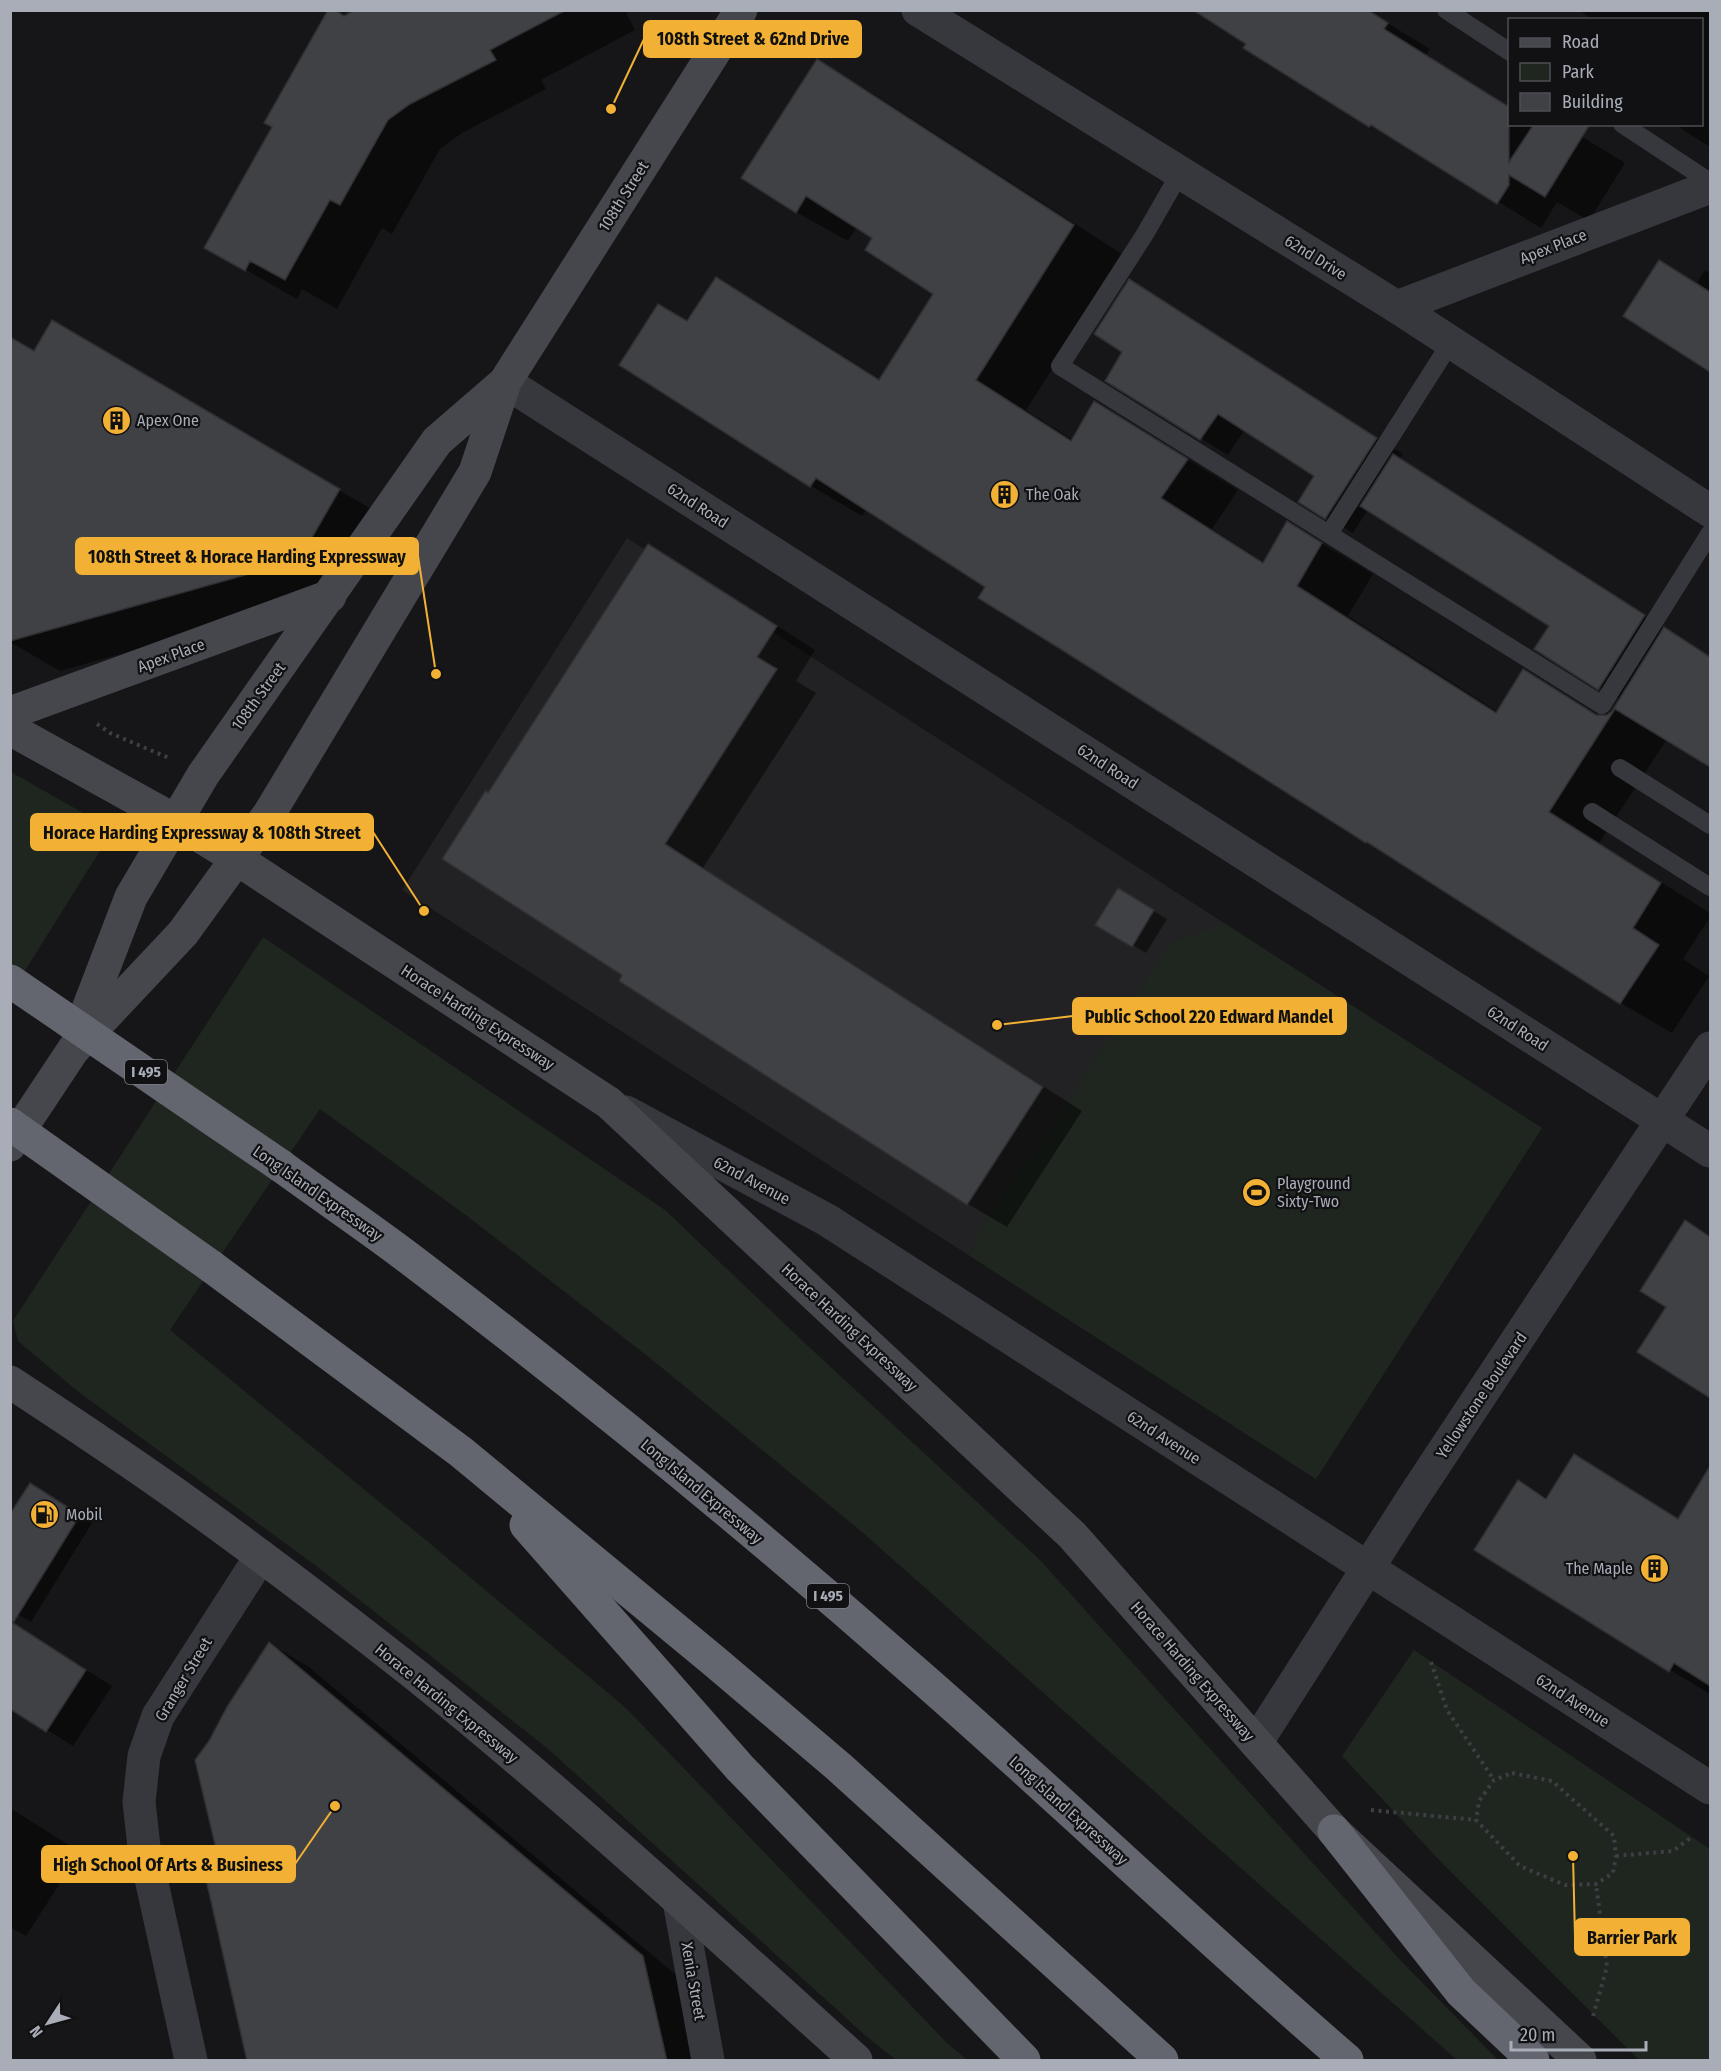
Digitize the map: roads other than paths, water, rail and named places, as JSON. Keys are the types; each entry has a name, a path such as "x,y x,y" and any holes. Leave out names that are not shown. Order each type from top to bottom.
{"highway":[{"name":"Long Island Expressway","path":"10,981 280,1166 402,1253 529,1350 657,1453 918,1674 1280,2003 1347,2061"},
{"path":"10,1124 212,1267 461,1452 706,1653 839,1767 1162,2061"},
{"path":"461,1452 740,1768 1024,2061"},
{"path":"1334,1831 1461,1992 1533,2061"}],"main road":[{"name":"108th Street","path":"10,1145 73,1050 183,933 269,814 475,472 506,382 741,10"},
{"name":"108th Street","path":"73,1050 131,897 203,775 437,441 506,382"},
{"name":"Apex Place","path":"10,713 330,596"},
{"name":"Horace Harding Expressway","path":"10,729 176,821 237,859 609,1103 1072,1535 1125,1592 1334,1831 1580,2061"},
{"name":"Horace Harding Expressway","path":"10,1382 172,1491 417,1676 540,1779 856,2061"}],"street":[{"name":"62nd Drive","path":"918,10 1397,307 1710,511"},
{"name":"Apex Place","path":"1397,307 1710,187"},
{"name":"62nd Road","path":"506,382 1710,1151"},
{"name":"Yellowstone Boulevard","path":"1256,1743 1710,1048"},
{"name":"62nd Avenue","path":"609,1103 827,1220 1710,1788"},
{"name":"Granger Street","path":"191,2061 144,1847 139,1802 144,1756 158,1716 261,1556"},
{"name":"Xenia Street","path":"679,1901 708,2061"}],"lane":[{"path":"1446,10 1508,51"},
{"path":"1625,126 1710,182"},
{"path":"1180,173 1145,234 1060,366 1602,705 1710,533"},
{"path":"1329,534 1451,342"},
{"path":"1620,768 1710,825"},
{"path":"1592,812 1710,887"}],"place":[{"name":"108th Street & 62nd Drive","path":"611,109"},
{"name":"Apex One","path":"116,420"},
{"name":"The Oak","path":"1005,494"},
{"name":"108th Street & Horace Harding Expressway","path":"436,674"},
{"name":"Horace Harding Expressway & 108th Street","path":"424,911"},
{"name":"Public School 220 Edward Mandel","path":"997,1025"},
{"name":"Playground Sixty-Two","path":"1256,1192"},
{"name":"Mobil","path":"45,1514"},
{"name":"The Maple","path":"1654,1568"},
{"name":"High School Of Arts & Business","path":"335,1806"},
{"name":"Barrier Park","path":"1573,1856"}]}
